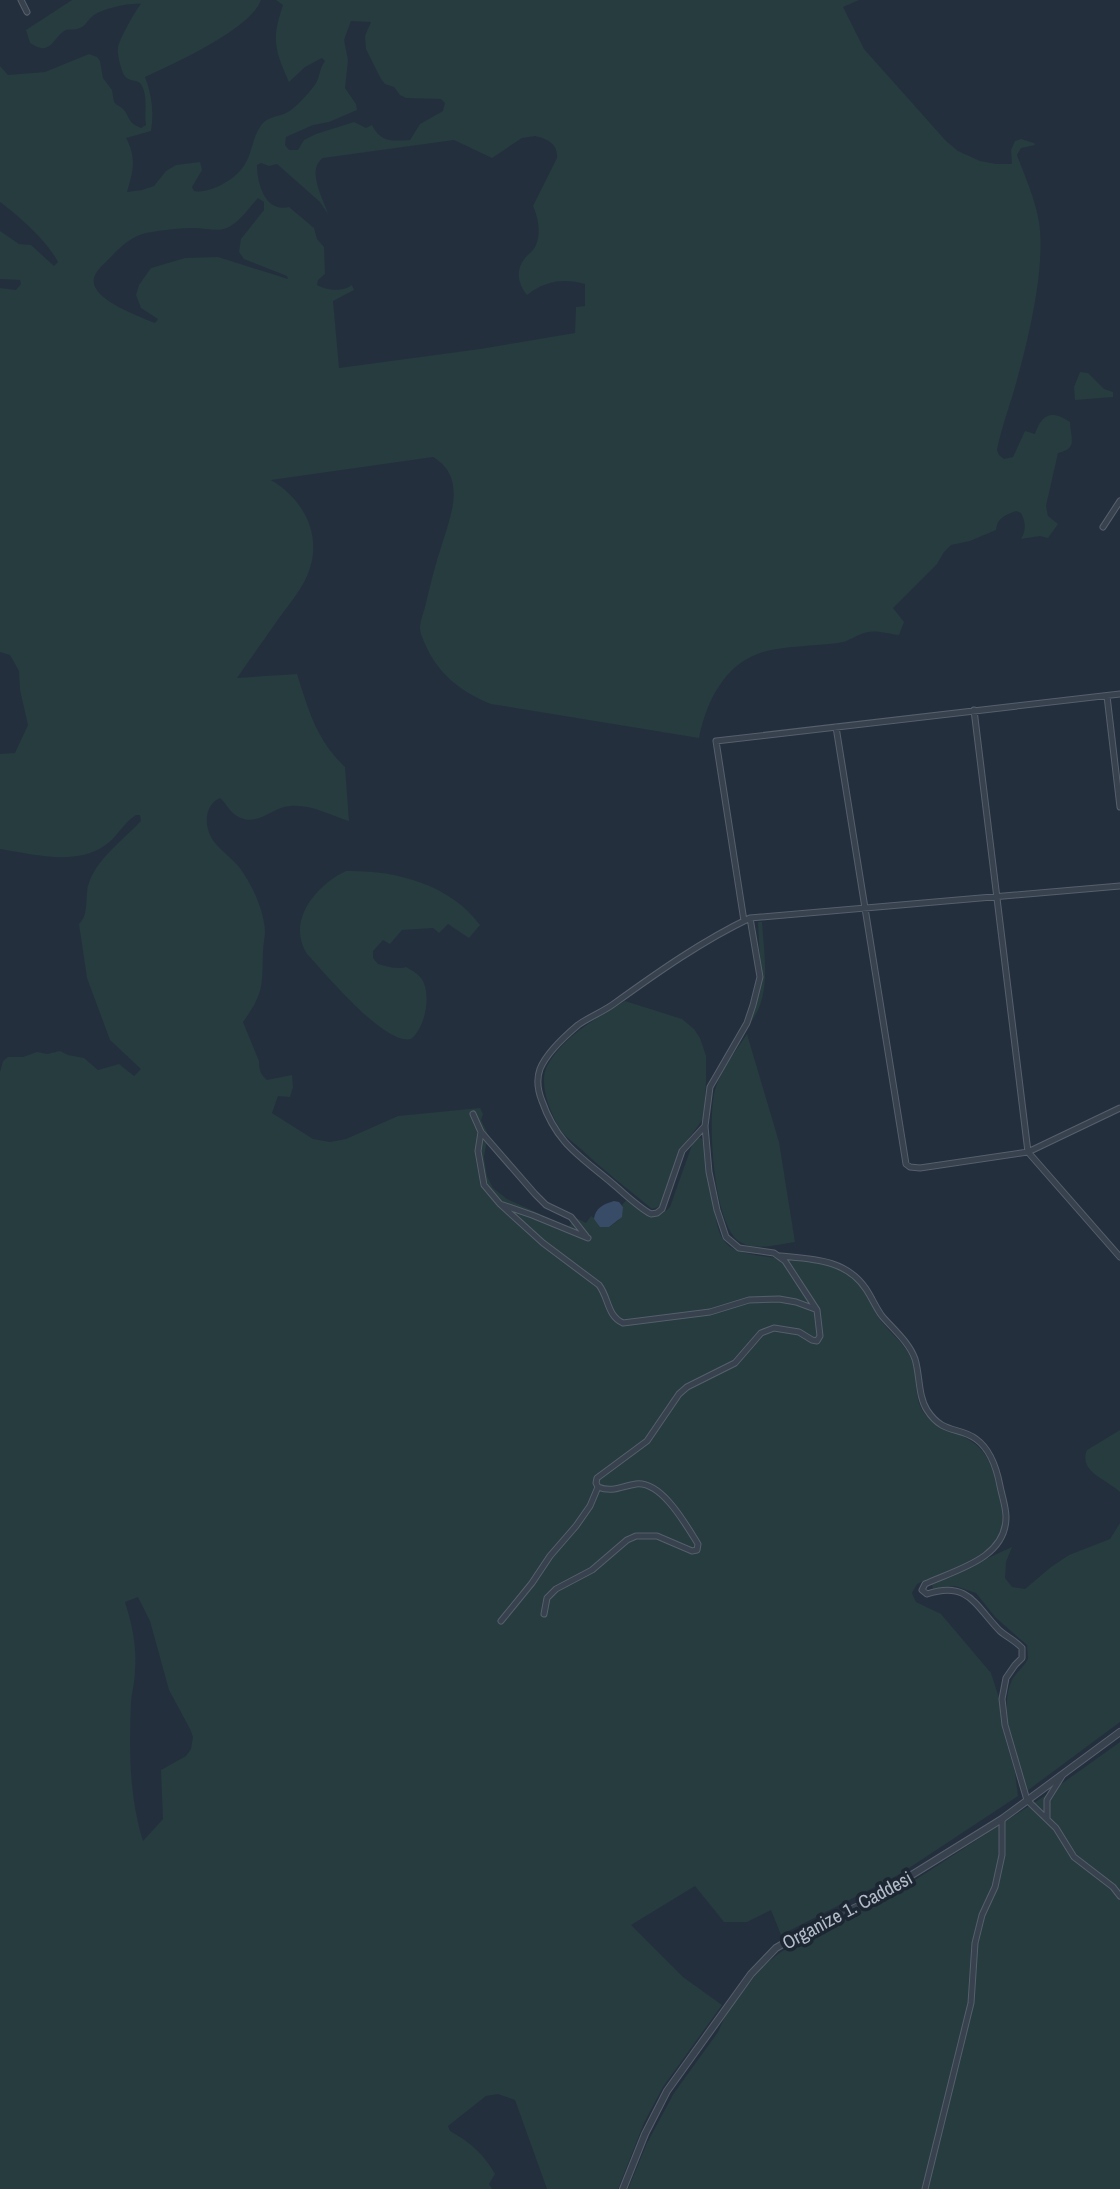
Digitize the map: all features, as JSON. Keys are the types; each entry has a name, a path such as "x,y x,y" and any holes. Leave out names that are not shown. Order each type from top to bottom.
{"street":[{"path":"22,0 26,12"},
{"path":"1103,527 1120,501"},
{"path":"744,921 716,741 1120,694"},
{"path":"1108,696 1120,807"},
{"path":"974,710 1028,1152 1120,1257"},
{"path":"836,727 906,1164 920,1168 1028,1152 1120,1108"},
{"path":"705,1126 682,1151 662,1209 651,1214 569,1147 557,1134 540,1095 539,1072 544,1062 579,1025 720,932 750,918 1120,886"},
{"path":"750,918 760,977 758,987 747,1023 710,1087 705,1126 706,1152 716,1210 726,1237 739,1248 780,1256 830,1261 850,1272 866,1287 879,1313 908,1345 914,1357 923,1404 930,1415 948,1430 975,1438 994,1465 1006,1516 998,1545 991,1552 925,1584 922,1588 928,1594 947,1590 966,1595 980,1606 1001,1632 1022,1648 1022,1658 1006,1678 1002,1699 1005,1725 1027,1800 1056,1828 1074,1857 1114,1887 1120,1896"},
{"path":"474,1114 481,1132 535,1194 546,1205 571,1217 588,1238 532,1214 500,1205"},
{"path":"481,1132 478,1152 484,1185 500,1205 542,1243 599,1285 612,1315 623,1324 710,1312 749,1300 779,1299 817,1310"},
{"path":"500,1621 590,1506 598,1487 596,1480 599,1476 648,1441 679,1394 687,1387 735,1363 761,1333 774,1328 799,1332 814,1341 819,1340 817,1310 780,1256"},
{"path":"544,1614 547,1598 556,1590 592,1570 627,1540 636,1536 657,1536 692,1551 699,1547 678,1511 650,1486 638,1484 612,1491 598,1487"},
{"name":"Organize 1. Caddesi","path":"623,2189 645,2134 667,2091 751,1974 776,1948 873,1899 1002,1819 1120,1731"},
{"path":"1047,1819 1047,1800 1064,1774"},
{"path":"925,2189 971,2003 975,1943 982,1915 995,1886 1002,1855 1002,1819"}],"green space":[{"path":"72,0 261,0 243,22 227,34 145,77 152,104 151,131 126,138 132,152 133,165 127,192 154,186 166,171 176,165 200,162 202,170 192,187 194,191 208,190 222,184 236,175 245,164 262,124 291,110 313,88 325,61 322,58 305,67 289,82 276,45 277,27 283,5 276,0 859,0 843,7 864,49 958,151 980,161 1012,164 1011,150 1015,141 1021,139 1035,145 1021,148 1017,155 1039,222 1041,240 1038,282 1025,349 997,450 1004,459 1013,457 1025,431 1035,434 1041,422 1048,416 1058,416 1070,422 1071,445 1069,449 1058,453 1046,506 1048,516 1058,524 1048,538 1040,536 1021,539 1025,523 1021,513 1016,511 1002,518 996,530 970,541 951,545 937,564 893,608 904,622 899,635 868,632 842,642 780,648 750,657 738,665 719,686 702,724 699,738 491,704 460,688 444,673 430,655 420,628 454,497 450,475 444,465 433,457 271,480 293,498 308,521 312,534 312,562 297,594 237,678 297,674 320,735 345,767 349,821 313,808 298,806 282,808 249,820 234,814 220,798 209,809 207,824 210,835 216,845 242,871 263,915 265,931 262,981 255,1004 243,1022 265,1078 267,1080 292,1075 290,1097 278,1096 272,1113 313,1139 330,1142 346,1139 398,1116 480,1108 483,1114 481,1120 488,1134 484,1157 487,1176 493,1188 507,1199 569,1227 574,1217 586,1223 591,1216 609,1227 619,1220 622,1205 629,1197 649,1213 659,1215 664,1212 670,1207 692,1145 697,1138 701,1138 712,1186 717,1225 726,1243 748,1253 835,1268 854,1278 881,1321 910,1357 922,1410 933,1421 969,1440 980,1449 991,1465 1000,1501 1002,1526 993,1545 962,1565 917,1584 912,1593 916,1602 941,1614 991,1673 999,1698 1003,1730 1015,1772 1018,1796 900,1874 781,1935 771,1910 747,1922 724,1922 695,1886 631,1925 683,1977 722,2005 663,2087 644,2123 618,2189 547,2189 515,2100 498,2094 486,2096 448,2126 450,2131 476,2149 491,2167 495,2174 489,2184 492,2189 0,2189 0,1072 3,1061 8,1057 60,1051 84,1058 98,1070 119,1064 134,1076 141,1069 110,1040 87,978 79,924 85,911 88,886 97,868 110,851 141,821 140,815 131,818 104,846 80,856 39,856 0,849 0,754 15,753 28,725 20,690 19,671 10,655 0,652 0,288 16,290 21,284 20,280 0,279 0,231 19,244 31,245 54,266 58,262 32,229 0,202 0,66 8,75 45,72 89,54 97,57 103,78 112,90 114,102 141,128 146,125 144,90 136,81 124,75 118,51 124,32 141,4 117,6 99,12 82,27 66,30 48,47 37,47 30,43 26,30","holes":["351,21 371,22 365,36 366,49 385,84 394,87 406,98 441,99 445,103 443,111 420,124 410,140 388,140 379,135 372,125 366,128 354,122 316,134 304,140 298,150 289,150 285,145 286,137 357,110 345,88 348,60 344,40","535,136 548,141 556,149 557,158 533,206 539,234 536,245 520,267 521,286 527,295 554,282 585,284 585,306 576,307 575,333 339,368 333,301 354,290 352,285 335,290 317,285 318,280 325,274 324,247 317,239 314,228 289,207 281,208 268,201 261,188 257,165 277,164 320,202 328,214 316,177 318,163 323,158 454,140 492,158 522,138","258,198 264,202 264,210 241,239 239,252 244,259 287,276 288,279 218,257 185,258 151,268 139,285 136,295 141,308 158,319 155,323 107,300 95,286 94,278 99,269 122,246 136,237 176,229 223,229 236,223","138,1597 150,1621 169,1690 193,1737 191,1749 186,1756 161,1770 163,1819 143,1841 131,1772 130,1720 135,1652 125,1602"]},
{"path":"1080,372 1088,373 1104,389 1113,392 1113,397 1075,400 1074,387"},
{"path":"346,871 383,873 420,882 453,899 480,925 469,938 448,924 439,933 433,928 402,930 390,944 383,940 373,951 373,958 378,964 406,967 423,981 425,1012 420,1028 411,1039 400,1038 371,1020 307,954 301,942 300,929 307,905 324,885"},
{"path":"758,922 762,922 765,974 762,999 751,1022 761,983"},
{"path":"625,1001 682,1019 700,1038 706,1056 704,1118 680,1154 661,1206 652,1209 564,1134 554,1117 545,1091 547,1066 562,1045 582,1028"},
{"path":"747,1034 779,1142 795,1242 761,1247 742,1243 732,1234 724,1218 712,1147 713,1104 718,1082"},
{"path":"1120,1430 1120,1492 1090,1470 1085,1458 1087,1450"},
{"path":"1120,1523 1120,1722 1027,1791 1010,1736 1007,1706 1012,1680 1028,1659 1027,1645 995,1617 976,1593 955,1586 933,1589 932,1584 1012,1547 1006,1562 1005,1578 1012,1587 1025,1589 1069,1555 1110,1539"},
{"path":"1120,1742 1120,2189 628,2189 647,2143 674,2093 718,2032 727,2012 761,1968 806,1936 881,1902 1043,1797"}],"water":[{"path":"614,1201 623,1207 622,1217 609,1227 600,1227 594,1219 596,1212"}]}
